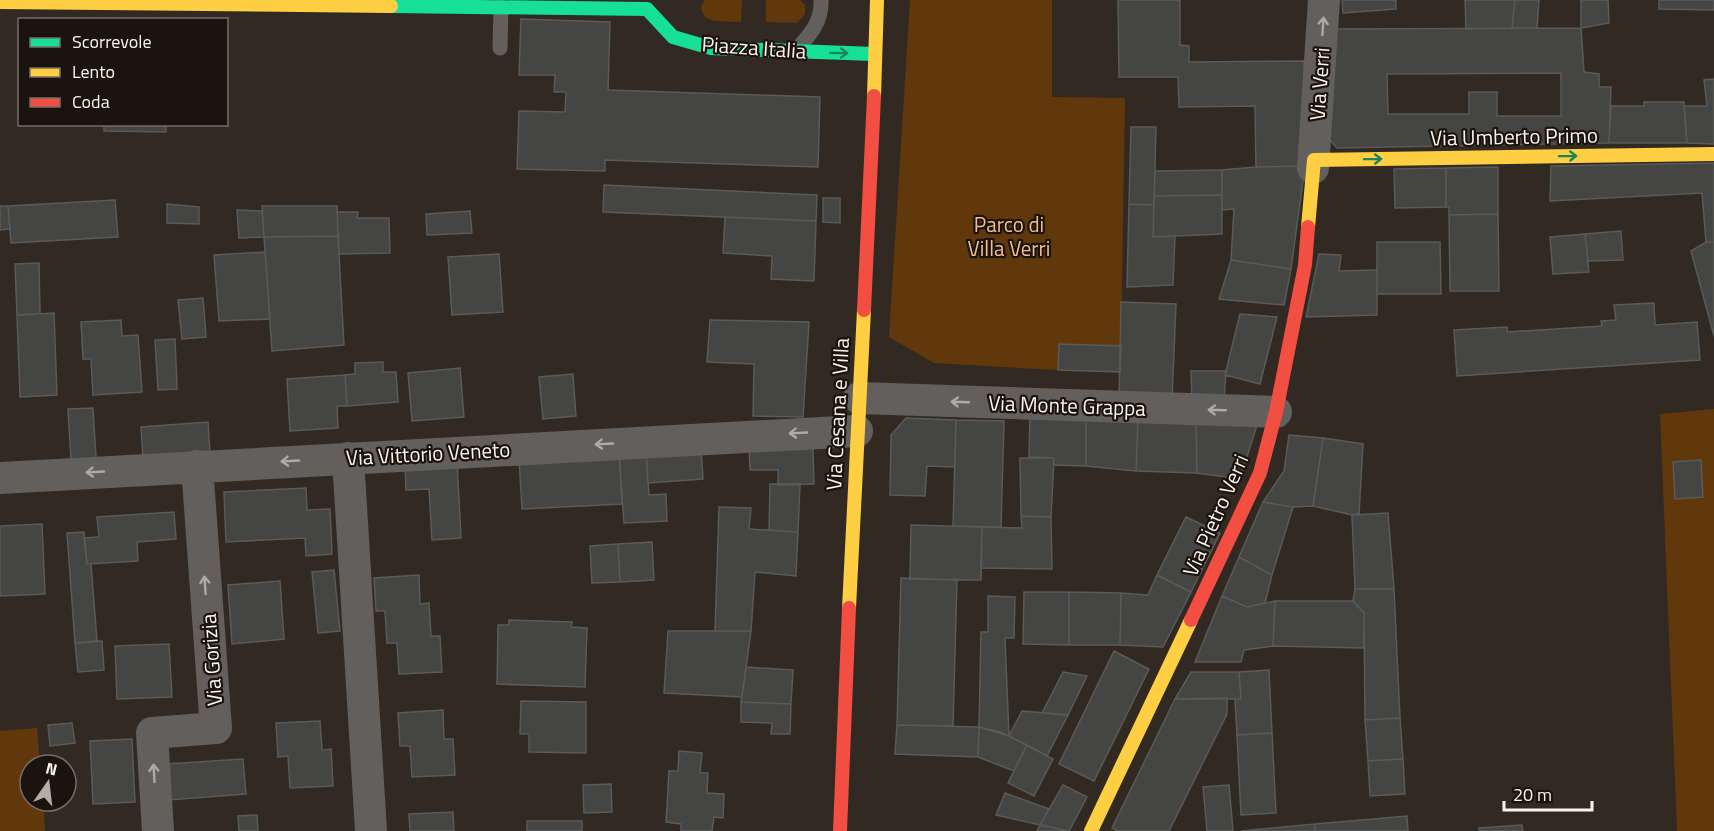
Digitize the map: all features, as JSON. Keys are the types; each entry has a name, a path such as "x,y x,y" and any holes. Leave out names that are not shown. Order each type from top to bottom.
{"street":[{"name":"Via Cesana e Villa","path":"840,831 858,398 870,207 877,0"},
{"name":"Via Verri","path":"1314,164 1324,0"},
{"path":"0,2 501,7 650,3"},
{"name":"Piazza Italia","path":"650,3 673,37 711,48 874,54"},
{"name":"Via Umberto Primo","path":"1314,164 1714,154"},
{"name":"Via Pietro Verri","path":"1092,831 1260,473 1276,412 1305,265 1314,164"},
{"name":"Via Monte Grappa","path":"858,398 1276,412"},
{"name":"Via Vittorio Veneto","path":"0,478 857,431"},
{"path":"348,458 371,831"},
{"name":"Via Gorizia","path":"158,831 152,733 216,728 197,466"}],"lane":[{"path":"795,51 814,30 822,11 821,0"},
{"path":"500,48 501,7"}],"green space":[{"path":"704,0 742,0 741,22 714,21 705,17 701,9"},
{"path":"766,0 800,0 805,5 805,14 797,23 766,22"},
{"name":"Parco di Villa Verri","path":"910,0 1052,0 1052,97 1125,98 1121,346 1059,344 1058,370 934,363 889,337"},
{"path":"1714,409 1714,831 1677,831 1660,414"},
{"path":"37,728 39,753 18,753 18,813 44,813 45,831 0,831 0,731"}],"building":[{"path":"1118,0 1180,0 1180,45 1189,46 1189,62 1304,61 1305,166 1256,167 1255,106 1179,107 1178,77 1119,77"},
{"path":"1342,0 1396,0 1396,9 1343,13"},
{"path":"1465,0 1515,0 1512,28 1466,29"},
{"path":"1515,0 1539,0 1537,28 1512,28"},
{"path":"1581,0 1608,0 1609,23 1581,28"},
{"path":"1659,0 1714,0 1714,10 1659,9"},
{"path":"521,19 610,22 608,90 820,97 818,167 605,160 605,171 517,169 519,111 565,112 566,92 554,92 555,75 519,75"},
{"path":"1581,28 1584,72 1599,74 1599,87 1611,87 1609,143 1337,148 1322,131 1329,29","holes":["1561,73 1561,116 1497,116 1497,92 1469,92 1469,114 1388,114 1387,74"]},
{"path":"1714,79 1714,144 1687,143 1684,106 1707,106 1704,80"},
{"path":"1644,102 1684,102 1687,143 1609,143 1611,106 1644,106"},
{"path":"104,126 166,126 166,132 104,131"},
{"path":"1131,127 1156,127 1154,205 1129,204"},
{"path":"1714,163 1714,242 1706,242 1702,193 1550,201 1551,166"},
{"path":"1305,166 1291,269 1231,260 1234,209 1222,210 1222,170"},
{"path":"1498,167 1498,214 1449,215 1449,207 1446,207 1446,168"},
{"path":"1446,168 1446,207 1395,208 1394,169"},
{"path":"1222,170 1222,195 1154,196 1155,171"},
{"path":"604,185 817,195 816,221 603,212"},
{"path":"1222,195 1222,234 1153,237 1154,196"},
{"path":"823,198 840,198 840,223 823,222"},
{"path":"115,200 118,237 11,243 8,206"},
{"path":"167,204 199,207 199,224 167,223"},
{"path":"1129,204 1154,205 1153,237 1175,236 1173,285 1127,287"},
{"path":"0,206 8,206 10,229 0,230"},
{"path":"262,206 337,206 338,236 264,237"},
{"path":"237,210 262,211 264,237 239,238"},
{"path":"470,211 472,233 427,235 426,214"},
{"path":"337,212 358,212 357,218 389,218 390,253 339,254"},
{"path":"1498,214 1499,291 1450,291 1449,215"},
{"path":"725,217 816,221 814,281 771,279 772,256 723,253"},
{"path":"1621,231 1623,260 1588,261 1585,234"},
{"path":"1585,234 1589,272 1553,274 1550,237"},
{"path":"338,236 344,345 272,351 264,237"},
{"path":"1377,242 1440,242 1441,294 1377,294"},
{"path":"1706,242 1714,242 1714,336 1691,251"},
{"path":"265,252 270,319 219,321 214,255"},
{"path":"499,254 503,312 452,315 448,257"},
{"path":"1319,254 1341,255 1339,271 1377,270 1377,315 1306,317"},
{"path":"1231,260 1291,269 1284,305 1219,299"},
{"path":"39,263 40,314 17,315 15,264"},
{"path":"203,298 206,337 182,339 178,300"},
{"path":"1121,302 1176,304 1172,401 1119,400"},
{"path":"1654,303 1655,325 1697,322 1700,360 1457,376 1454,330 1507,327 1507,332 1602,326 1601,321 1616,320 1614,305"},
{"path":"54,313 57,395 20,397 17,315"},
{"path":"1240,314 1277,317 1260,384 1225,375"},
{"path":"121,320 122,336 138,335 142,392 93,395 91,359 83,359 81,322"},
{"path":"710,320 809,322 803,417 753,416 754,364 707,362"},
{"path":"175,339 177,389 158,390 155,340"},
{"path":"1059,344 1121,346 1120,372 1058,370"},
{"path":"383,362 383,372 396,372 398,402 347,406 345,375 355,374 355,363"},
{"path":"460,368 464,417 412,421 408,373"},
{"path":"1191,371 1226,371 1224,401 1192,401"},
{"path":"573,374 576,416 543,419 539,377"},
{"path":"345,375 347,406 337,406 338,428 290,431 287,379"},
{"path":"93,408 96,458 71,460 68,409"},
{"path":"1030,416 1086,417 1086,466 1054,465 1054,458 1029,457"},
{"path":"1086,417 1138,419 1136,471 1086,466"},
{"path":"906,418 956,420 955,467 927,466 925,496 890,495 891,435"},
{"path":"1138,419 1196,422 1197,473 1136,471"},
{"path":"956,420 1004,421 1001,527 953,526"},
{"path":"208,422 210,452 143,457 141,427"},
{"path":"1196,422 1257,425 1240,479 1197,473"},
{"path":"1289,435 1323,438 1313,506 1293,507 1263,502 1284,471"},
{"path":"1323,438 1363,444 1359,514 1352,515 1313,506"},
{"path":"798,443 813,449 814,484 778,485 778,470 750,470 749,444"},
{"path":"701,447 703,479 648,483 646,451"},
{"path":"646,451 649,495 666,494 667,521 624,523 619,452"},
{"path":"619,452 622,504 522,509 519,458"},
{"path":"1020,458 1054,458 1051,517 1021,516"},
{"path":"1701,460 1703,497 1675,499 1673,462"},
{"path":"457,461 461,538 432,540 429,489 406,490 405,464"},
{"path":"770,484 800,484 798,532 769,530"},
{"path":"306,488 307,510 330,509 332,554 306,556 305,538 226,542 224,492"},
{"path":"1263,502 1293,507 1272,575 1239,557"},
{"path":"719,507 751,508 749,529 798,532 796,576 755,572 751,631 715,631"},
{"path":"174,512 176,539 137,542 138,561 87,564 84,538 99,537 97,517"},
{"path":"1388,513 1394,589 1355,589 1352,515"},
{"path":"1021,516 1051,517 1052,569 981,568 982,527 1022,528"},
{"path":"1186,517 1220,533 1191,592 1157,575"},
{"path":"42,524 45,594 0,596 0,526"},
{"path":"911,525 982,527 981,580 910,579"},
{"path":"84,532 87,564 91,564 97,641 75,643 67,533"},
{"path":"652,542 654,580 620,582 618,544"},
{"path":"618,544 620,582 592,583 590,546"},
{"path":"1239,557 1272,575 1265,603 1247,607 1222,596"},
{"path":"334,570 340,631 318,633 312,572"},
{"path":"419,575 420,604 429,603 431,636 440,636 442,672 399,674 397,643 387,643 385,611 376,611 374,578"},
{"path":"1157,575 1191,592 1163,647 1120,645 1121,593 1148,595"},
{"path":"901,578 957,580 953,726 897,725"},
{"path":"280,581 284,639 232,644 228,585"},
{"path":"1355,589 1394,589 1400,718 1365,720 1364,613 1353,601"},
{"path":"1024,592 1069,592 1069,645 1023,644"},
{"path":"1069,592 1121,593 1120,645 1069,645"},
{"path":"988,596 1015,597 1014,638 1005,638 1009,736 979,727 981,632 988,632"},
{"path":"1222,596 1247,607 1275,601 1273,646 1244,650 1241,662 1195,662"},
{"path":"1275,601 1353,601 1364,613 1364,648 1273,646"},
{"path":"509,620 572,622 571,627 587,628 585,687 497,684 498,625 509,625"},
{"path":"668,631 751,631 742,697 664,693"},
{"path":"102,641 104,670 78,672 75,643"},
{"path":"169,644 172,697 117,699 115,646"},
{"path":"1114,651 1149,669 1094,781 1059,764"},
{"path":"746,667 793,670 791,704 741,702"},
{"path":"1269,670 1272,733 1237,735 1235,699 1241,699 1239,672"},
{"path":"1063,672 1087,676 1068,715 1042,713"},
{"path":"1191,672 1239,672 1241,699 1175,699"},
{"path":"1227,698 1227,714 1169,831 1118,831 1112,828 1175,699"},
{"path":"521,701 586,702 586,753 529,752 529,734 520,734"},
{"path":"741,702 791,704 790,734 771,734 772,723 741,722"},
{"path":"443,710 444,739 453,739 455,775 412,777 410,746 400,746 398,713"},
{"path":"1022,711 1068,715 1047,756 1009,736"},
{"path":"1400,718 1403,759 1368,761 1365,720"},
{"path":"320,721 322,750 331,749 333,786 290,788 288,756 278,757 276,723"},
{"path":"72,723 75,743 50,746 48,725"},
{"path":"897,725 979,727 978,757 895,754"},
{"path":"979,727 1000,732 1027,745 1014,771 978,757"},
{"path":"1272,733 1276,813 1241,815 1237,735"},
{"path":"132,739 135,802 93,804 90,741"},
{"path":"1027,745 1053,759 1034,796 1008,783"},
{"path":"679,751 702,753 700,773 708,773 707,793 724,794 723,818 714,817 712,831 681,831 681,824 666,822 669,771 678,771"},
{"path":"243,759 246,794 168,800 166,764"},
{"path":"1403,759 1405,794 1370,796 1368,761"},
{"path":"611,784 612,812 584,813 583,785"},
{"path":"1063,785 1087,797 1069,831 1040,825"},
{"path":"1229,785 1233,831 1207,831 1203,787"},
{"path":"1005,793 1049,809 1040,825 996,815"},
{"path":"453,812 454,831 410,831 409,814"},
{"path":"257,815 258,831 239,831 238,816"},
{"path":"1407,816 1408,831 1315,831 1315,824"},
{"path":"527,821 582,821 582,831 527,831"},
{"path":"1315,824 1315,831 1241,831"},
{"path":"1040,825 1069,831 1037,831"},
{"path":"1522,825 1523,831 1479,831 1479,828"}],"traffic: fast":[{"path":"391,6 647,9"},
{"path":"647,9 673,37 711,48 874,54"}],"traffic: slow":[{"path":"874,96 877,0"},
{"path":"0,2 391,6"},
{"path":"1308,227 1314,160 1714,154"},
{"path":"849,608 864,310"},
{"path":"1091,831 1191,620"}],"traffic: jam":[{"path":"864,310 874,96"},
{"path":"1191,620 1260,473 1276,412 1305,265 1308,227"},
{"path":"840,831 849,608"}]}
